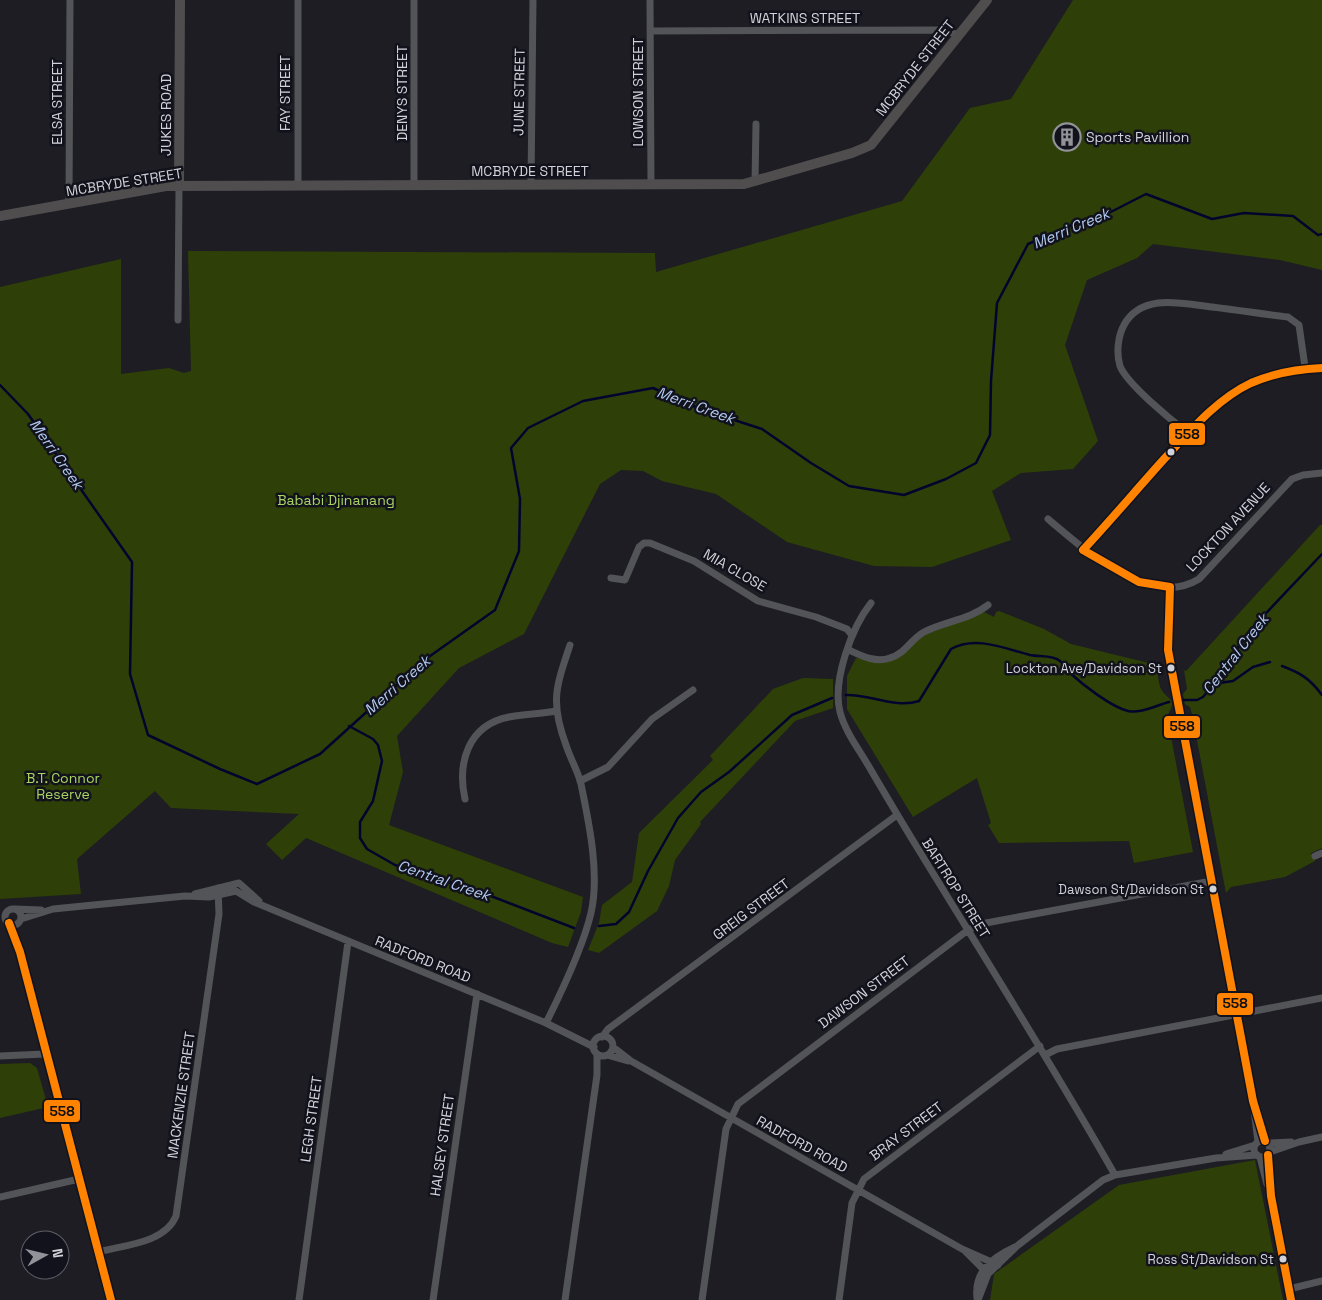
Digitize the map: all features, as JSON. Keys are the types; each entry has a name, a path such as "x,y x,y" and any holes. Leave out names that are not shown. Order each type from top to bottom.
{"street":[{"name":"ELSA STREET","path":"69,204 70,0"},
{"name":"JUKES ROAD","path":"178,320 180,0"},
{"name":"FAY STREET","path":"298,0 298,185"},
{"name":"DENYS STREET","path":"414,0 414,185"},
{"name":"JUNE STREET","path":"531,185 533,0"},
{"name":"LOWSON STREET","path":"650,0 651,184"},
{"name":"MCBRYDE STREET","path":"0,216 179,186 744,184 755,182 852,153 871,145 987,0"},
{"name":"WATKINS STREET","path":"650,31 943,30 959,36"},
{"path":"755,182 756,124"},
{"path":"1188,433 1138,389 1124,374 1120,365 1119,340 1122,330 1126,321 1142,308 1160,303 1181,303 1288,317 1299,325 1305,367"},
{"path":"1083,550 1188,433 1221,401 1240,388 1268,375 1305,367 1322,368"},
{"name":"LOCKTON AVENUE","path":"1048,519 1083,550 1139,582 1170,586 1184,585 1198,579 1292,479 1303,475 1322,473"},
{"name":"MIA CLOSE","path":"611,578 626,582 639,548 644,543 650,543 694,561 758,601 816,617 847,629 851,634"},
{"path":"1170,586 1168,650 1262,1143 1269,1154 1271,1196"},
{"name":"BARTROP STREET","path":"871,603 851,634 848,650 840,672 838,700 840,712 852,738 897,815 1040,1046 1115,1175"},
{"path":"848,650 868,658 890,658 900,654 924,632 970,616 988,605"},
{"path":"546,1023 584,935 591,912 592,863 590,834 580,781 556,712 558,681 570,645"},
{"path":"580,781 608,767 652,719 693,690"},
{"path":"465,799 461,784 465,753 479,732 487,725 508,717 556,712"},
{"name":"GREIG STREET","path":"600,1037 608,1029 620,1023 897,815"},
{"name":"DAWSON STREET","path":"702,1300 726,1129 738,1104 968,930 986,923 1212,881"},
{"name":"RADFORD ROAD","path":"0,910 47,910 236,891 254,902 571,1034 600,1053 631,1061"},
{"name":"MACKENZIE STREET","path":"98,1252 160,1236 172,1226 176,1216 219,914 218,892"},
{"path":"20,952 5,921 6,914 13,910 20,913 20,952 45,1054 111,1300"},
{"name":"RADFORD ROAD","path":"5,921 19,921 47,910"},
{"name":"LEGH STREET","path":"299,1300 348,942"},
{"name":"HALSEY STREET","path":"433,1300 474,1004 477,994"},
{"path":"1045,1055 1057,1049 1322,998"},
{"name":"GREIG STREET","path":"600,1053 612,1044 620,1023"},
{"name":"RADFORD ROAD","path":"571,1034 600,1037 612,1044 631,1061 730,1118 962,1249 994,1263"},
{"path":"566,1300 600,1053 600,1037"},
{"name":"BRAY STREET","path":"839,1300 852,1203 864,1179 1040,1046"},
{"path":"0,1056 45,1054"},
{"path":"978,1300 985,1272 994,1263 1103,1180 1115,1175 1216,1158 1269,1154 1299,1142 1322,1137"},
{"path":"1216,1158 1262,1143 1299,1142"},
{"path":"1262,1143 1254,1150 1258,1156 1271,1196 1291,1300"},
{"path":"0,1197 79,1180"},
{"name":"RADFORD ROAD","path":"962,1249 985,1272"},
{"path":"1289,1289 1322,1281"}],"green space":[{"path":"1073,0 1322,0 1322,270 1280,260 1153,244 1137,258 1087,280 1065,345 1098,441 1073,469 1021,473 992,491 1011,540 932,567 874,566 787,542 716,494 662,481 643,471 621,470 600,484 524,634 459,668 397,736 403,772 389,825 583,897 581,912 568,947 552,943 306,838 282,860 266,844 299,814 171,808 155,791 77,859 81,894 0,899 0,287 121,259 121,374 169,368 184,373 191,371 188,251 655,253 656,272 902,201 970,108 1011,99"},
{"path":"1322,525 1322,848 1311,853 1315,861 1285,877 1231,887 1226,893 1192,714 1190,707 1185,704 1183,694 1187,689 1184,670 1186,671"},
{"path":"999,611 1044,629 1071,644 1157,665 1160,687 1172,703 1167,716 1193,852 1134,863 1129,841 999,843 988,825 991,823 977,778 913,817 847,709 847,676 856,658 878,663 886,662 902,654 927,634 984,612 994,617 996,612"},
{"path":"803,678 833,679 833,708 795,721 700,822 701,824 675,860 669,886 657,911 599,953 588,950 599,923 602,905 632,882 639,833 713,760 710,756 773,689"},
{"path":"30,1063 37,1068 48,1107 0,1118 0,1064"},
{"path":"1255,1160 1283,1300 990,1300 994,1274 1119,1185"}],"waterway":[{"name":"Merri Creek","path":"0,385 28,414 132,562 130,674 148,735 257,784 320,754 423,661 495,610 519,551 520,499 511,448 528,428 583,401 653,388 700,409 762,429 811,463 849,486 904,495 946,479 976,463 990,435 991,381 997,303 1028,244 1072,225 1101,217 1146,194 1212,219 1244,213 1293,216 1318,235 1322,234"},
{"name":"Central Creek","path":"1184,700 1197,700 1203,697 1227,668 1240,644 1251,629 1322,554"},
{"name":"Central Creek","path":"846,695 901,703 919,701 951,649 961,645 981,643 1030,655 1057,659 1089,689 1121,709 1133,712 1169,702"},
{"path":"1213,684 1233,681 1253,667 1270,662"},
{"path":"1282,666 1305,677 1322,695"},
{"name":"Central Creek","path":"599,926 616,924 629,912 648,871 678,818 701,792 729,772 792,715 832,698"},
{"name":"Central Creek","path":"349,726 373,739 378,745 382,761 373,801 360,822 360,838 367,849 395,865 483,893 574,928"}],"transit line":[{"name":"558","path":"1083,550 1184,437 1215,407 1251,383 1277,374 1322,368"},
{"name":"558","path":"1083,550 1139,582 1170,587"},
{"name":"558","path":"1170,587 1168,650 1253,1101 1265,1141"},
{"name":"558","path":"9,923 20,952 111,1300"},
{"name":"558","path":"1268,1155 1271,1196 1291,1300"}],"place":[{"name":"Sports Pavillion","path":"1067,137"},
{"name":"Lockton Ave/Davidson St","path":"1171,668"},
{"name":"Dawson St/Davidson St","path":"1213,889"},
{"name":"Ross St/Davidson St","path":"1283,1259"}],"park label":[{"name":"Bababi Djinanang","path":"336,500"},
{"name":"B.T. Connor Reserve","path":"63,786"}]}
